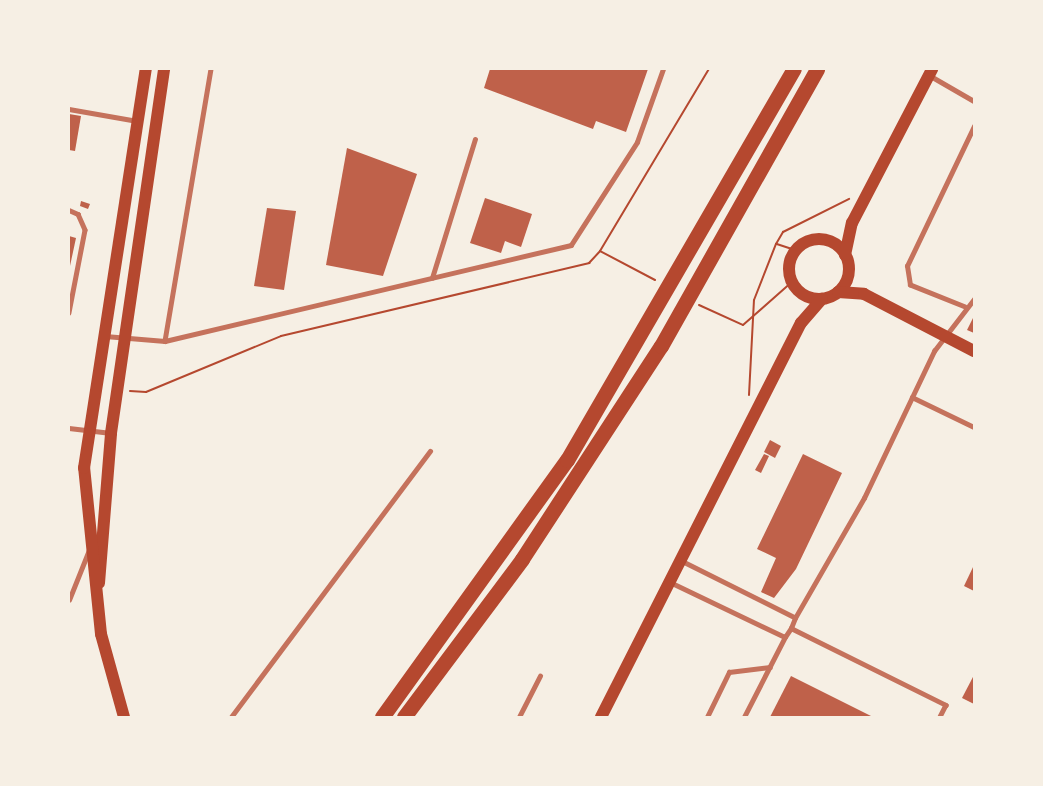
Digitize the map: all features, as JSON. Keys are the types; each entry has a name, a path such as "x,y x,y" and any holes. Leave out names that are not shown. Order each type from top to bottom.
{"highway":[{"path":"382,717 567,460 794,69"},
{"path":"404,717 522,559 661,346 817,69"}],"main road":[{"path":"124,717 99,614 89,549 86,430 146,69"},
{"path":"99,614 102,531 111,433 123,338 164,69"},
{"path":"864,294 849,272 845,255 852,223 931,72"},
{"path":"822,299 800,292 792,282 789,264 795,250 808,241 825,240 852,223"},
{"path":"825,240 845,255"},
{"path":"838,292 849,272"},
{"path":"800,292 801,322"},
{"path":"601,717 801,322 822,299 838,292 864,294 974,351"}],"lane":[{"path":"165,341 211,69"},
{"path":"102,336 165,341 571,245 637,142 663,69"},
{"path":"931,72 974,101"},
{"path":"69,109 137,121"},
{"path":"965,307 910,285 907,266 974,126"},
{"path":"432,278 475,139"},
{"path":"69,210 78,214 85,230 69,312"},
{"path":"744,717 795,618 864,498 912,397 946,337 973,297"},
{"path":"912,397 974,427"},
{"path":"69,428 111,433"},
{"path":"231,717 430,451"},
{"path":"69,600 89,549 102,531"},
{"path":"681,561 795,618"},
{"path":"670,582 785,637"},
{"path":"791,628 946,705 940,717"},
{"path":"707,717 729,672 770,668"},
{"path":"519,717 540,676"}],"path":[{"path":"126,391 146,392 281,336 589,263 600,251 709,69"},
{"path":"748,401 751,321 776,243 802,219 856,195"},
{"path":"776,243 795,250"},
{"path":"600,251 640,272"},
{"path":"731,324 751,321 792,282"},
{"path":"124,402 128,380"}],"building":[{"path":"490,69 648,69 626,132 596,121 593,129 484,88"},
{"path":"69,114 81,116 75,151 69,150"},
{"path":"347,148 417,174 383,276 326,265"},
{"path":"485,198 532,214 521,247 505,241 501,253 470,243"},
{"path":"81,201 90,204 88,209 80,206"},
{"path":"267,208 296,211 284,290 254,286"},
{"path":"69,236 76,238 70,266 69,266"},
{"path":"974,316 974,333 967,330"},
{"path":"770,440 781,446 775,458 764,452"},
{"path":"764,454 769,456 761,473 755,470"},
{"path":"803,454 842,473 796,569 774,598 761,592 776,558 757,549"},
{"path":"974,565 974,591 964,586"},
{"path":"974,675 974,704 962,698"},
{"path":"791,676 873,717 770,717"}]}
